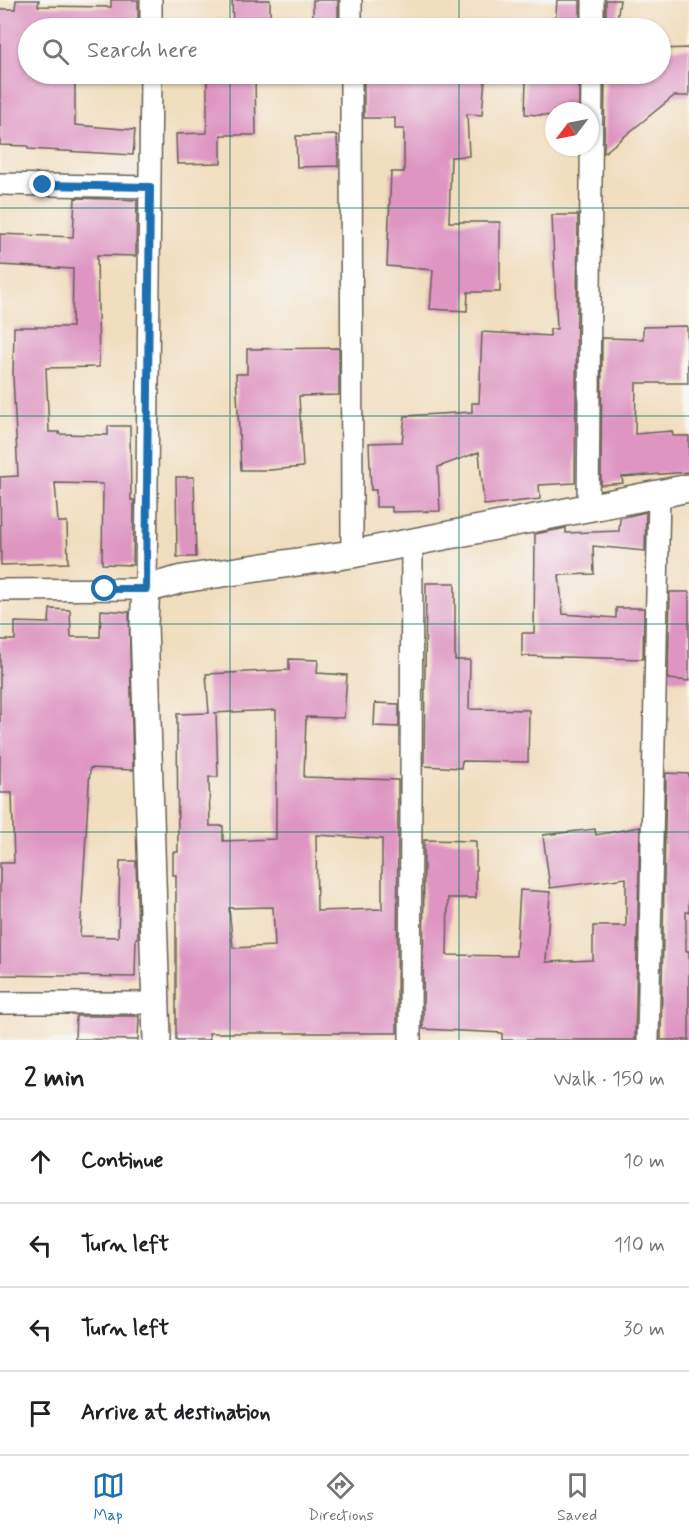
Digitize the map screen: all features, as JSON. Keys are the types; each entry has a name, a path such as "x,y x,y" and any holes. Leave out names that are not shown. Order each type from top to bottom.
{"street":[{"path":"151,0 151,18"},
{"path":"351,0 351,18"},
{"path":"593,0 593,18"},
{"path":"151,84 144,624 157,1040"},
{"path":"351,84 352,554"},
{"path":"588,508 592,84"},
{"path":"0,184 150,187"},
{"path":"0,590 146,589 182,579 352,554 689,488"},
{"path":"648,1040 660,494"},
{"path":"410,1040 412,541"},
{"path":"0,1003 157,1003"}],"building":[{"path":"16,0 39,0 38,6 111,7 111,0 138,0 138,18 18,18 18,84 75,84 75,125 135,130 133,155 28,149 28,146 0,145 0,9 15,9"},
{"path":"232,0 270,0 270,18 233,18"},
{"path":"313,0 338,0 338,18 313,18"},
{"path":"557,0 580,0 580,18 556,18"},
{"path":"606,0 620,0 617,18 606,18"},
{"path":"689,48 689,96 674,96 604,153 605,84 671,84 671,49"},
{"path":"207,84 255,84 256,135 221,135 221,163 177,164 176,134 207,133"},
{"path":"364,84 485,84 482,115 467,114 469,156 451,157 449,222 500,222 500,292 468,292 467,311 430,309 433,270 387,266 391,172 404,172 404,129 395,129 395,118 364,118"},
{"path":"526,84 579,84 579,102 545,102 545,115 525,114"},
{"path":"337,135 338,166 297,167 296,136"},
{"path":"75,198 137,200 136,256 97,255 99,367 46,368 49,432 108,435 108,426 130,426 131,500 134,500 133,565 102,564 103,484 55,483 58,522 67,522 68,563 1,565 0,477 18,476 13,376 14,327 72,327 73,269 0,265 0,234 73,237"},
{"path":"552,215 578,215 575,483 539,485 540,499 484,505 479,452 438,467 440,511 392,512 392,507 376,507 376,490 371,490 369,443 402,442 405,416 472,412 472,403 479,403 482,332 550,336 550,329 557,329"},
{"path":"687,326 688,383 636,383 635,434 672,431 673,436 689,436 689,472 622,477 623,483 601,485 602,338 643,339 643,327"},
{"path":"339,348 339,395 299,396 303,467 241,470 236,374 247,374 247,349"},
{"path":"176,477 194,477 196,557 177,557"},
{"path":"646,512 645,551 593,546 594,574 559,575 563,614 616,618 616,608 644,608 643,659 522,656 522,633 534,633 535,534 566,528 566,533 619,531 620,518"},
{"path":"426,583 455,583 455,660 470,660 469,709 529,710 528,762 462,761 461,768 424,766"},
{"path":"670,592 689,592 689,681 668,679"},
{"path":"50,609 70,610 71,637 100,637 101,610 129,612 133,770 90,768 80,936 118,937 120,861 136,861 138,938 136,938 135,977 0,975 0,863 14,863 12,793 0,793 0,640 15,640 15,622 49,623"},
{"path":"289,659 318,660 317,673 347,675 344,718 306,717 304,777 398,780 397,1033 209,1033 210,1040 176,1040 176,875 173,875 173,852 178,852 177,714 209,713 206,674 289,670","holes":["276,710 276,839 223,841 223,826 210,826 209,777 218,777 216,713 213,713","316,835 382,839 382,909 317,911","273,907 275,946 233,948 229,908"]},
{"path":"375,703 399,704 399,727 374,726"},
{"path":"666,773 689,774 689,912 686,912 686,951 689,951 689,1040 661,1040"},
{"path":"640,827 635,1040 502,1040 502,1033 423,1029 424,840 476,841 476,898 448,898 447,955 516,956 520,890 550,892 546,962 593,960 593,926 626,926 626,878 550,888 543,835 595,829 596,835"},
{"path":"76,1016 139,1016 138,1040 75,1039"}],"route":[{"path":"43,185 150,187 146,589 105,589"}]}
